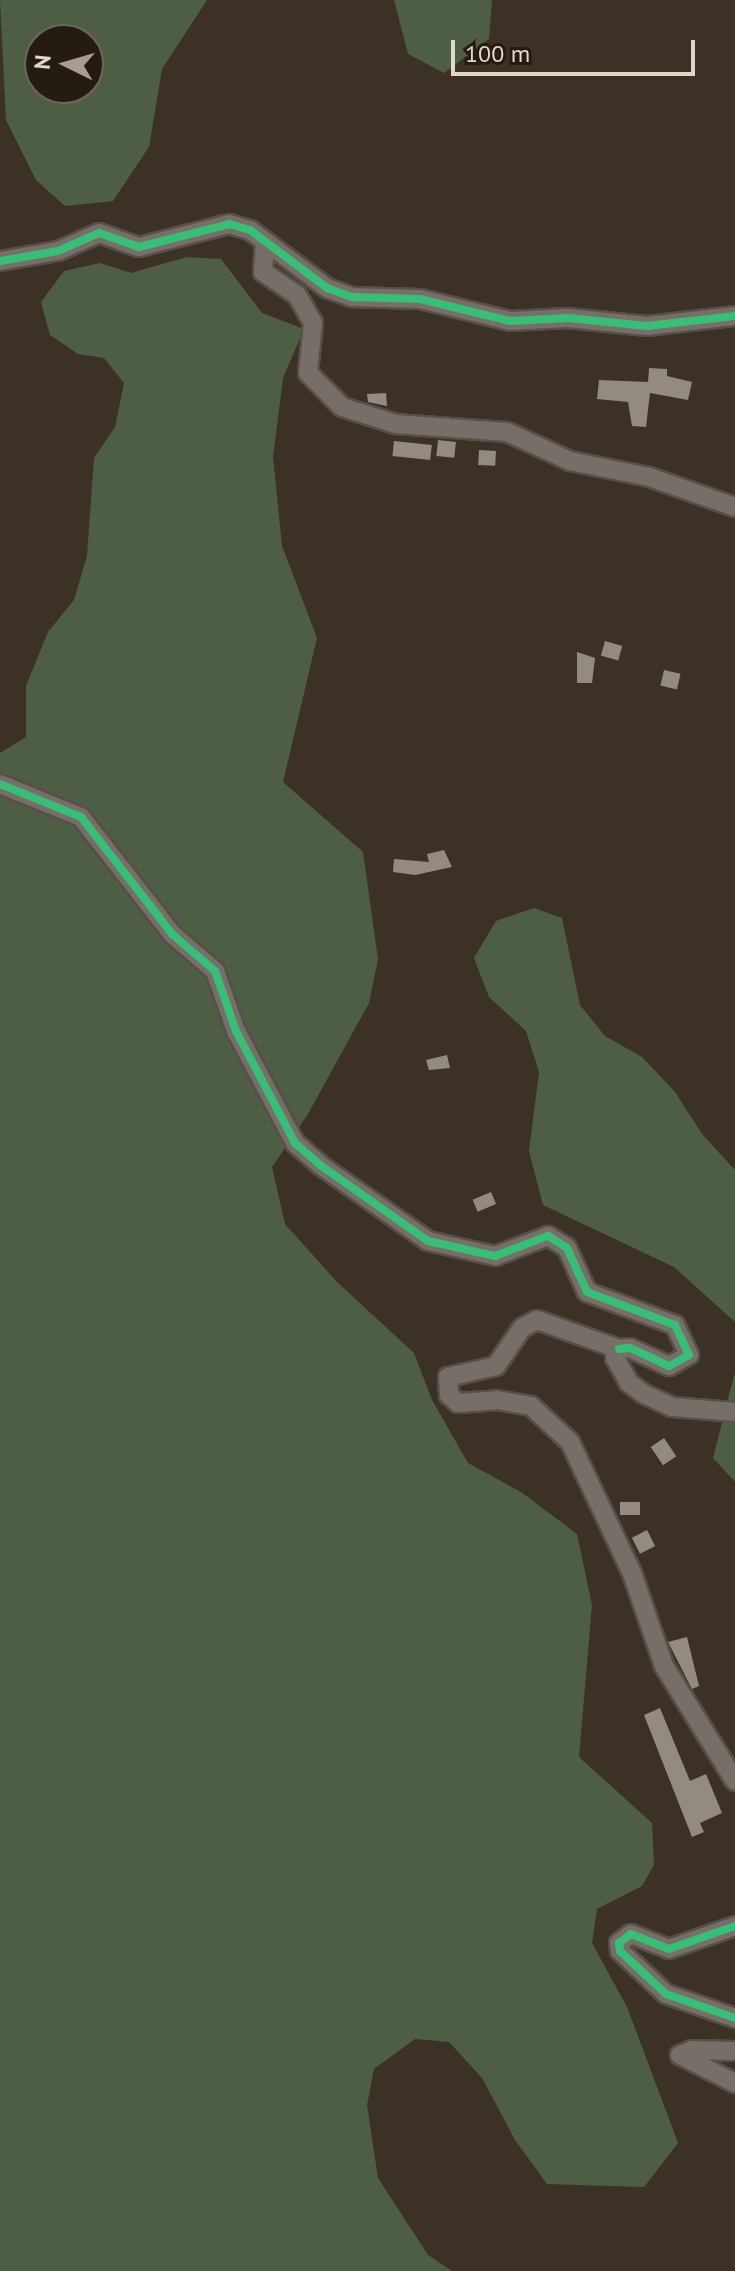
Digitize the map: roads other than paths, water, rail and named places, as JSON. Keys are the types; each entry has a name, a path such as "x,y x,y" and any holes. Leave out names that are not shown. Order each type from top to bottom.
{"street":[{"path":"0,261 58,251 99,233 139,247 229,224 250,230 327,288 352,297 420,299 510,321 568,318 647,326 735,316"},
{"path":"265,242 263,272 297,295 313,323 308,373 342,407 396,424 507,432 570,461 649,477 735,507"},
{"path":"0,784 81,817 172,934 215,971 236,1031 295,1143 320,1165 428,1241 495,1256 548,1236 567,1248 587,1292 675,1325 689,1355 669,1366 630,1348 619,1349 537,1320 522,1328 496,1366 448,1377 449,1395 458,1403 497,1400 531,1406 570,1442 632,1573 664,1666 735,1781"},
{"path":"619,1349 615,1358 629,1383 644,1394 672,1407 735,1412"},
{"path":"735,1926 669,1949 631,1934 619,1943 620,1951 666,1994 735,2018"},
{"path":"735,2051 692,2050 680,2055 735,2083"}]}
